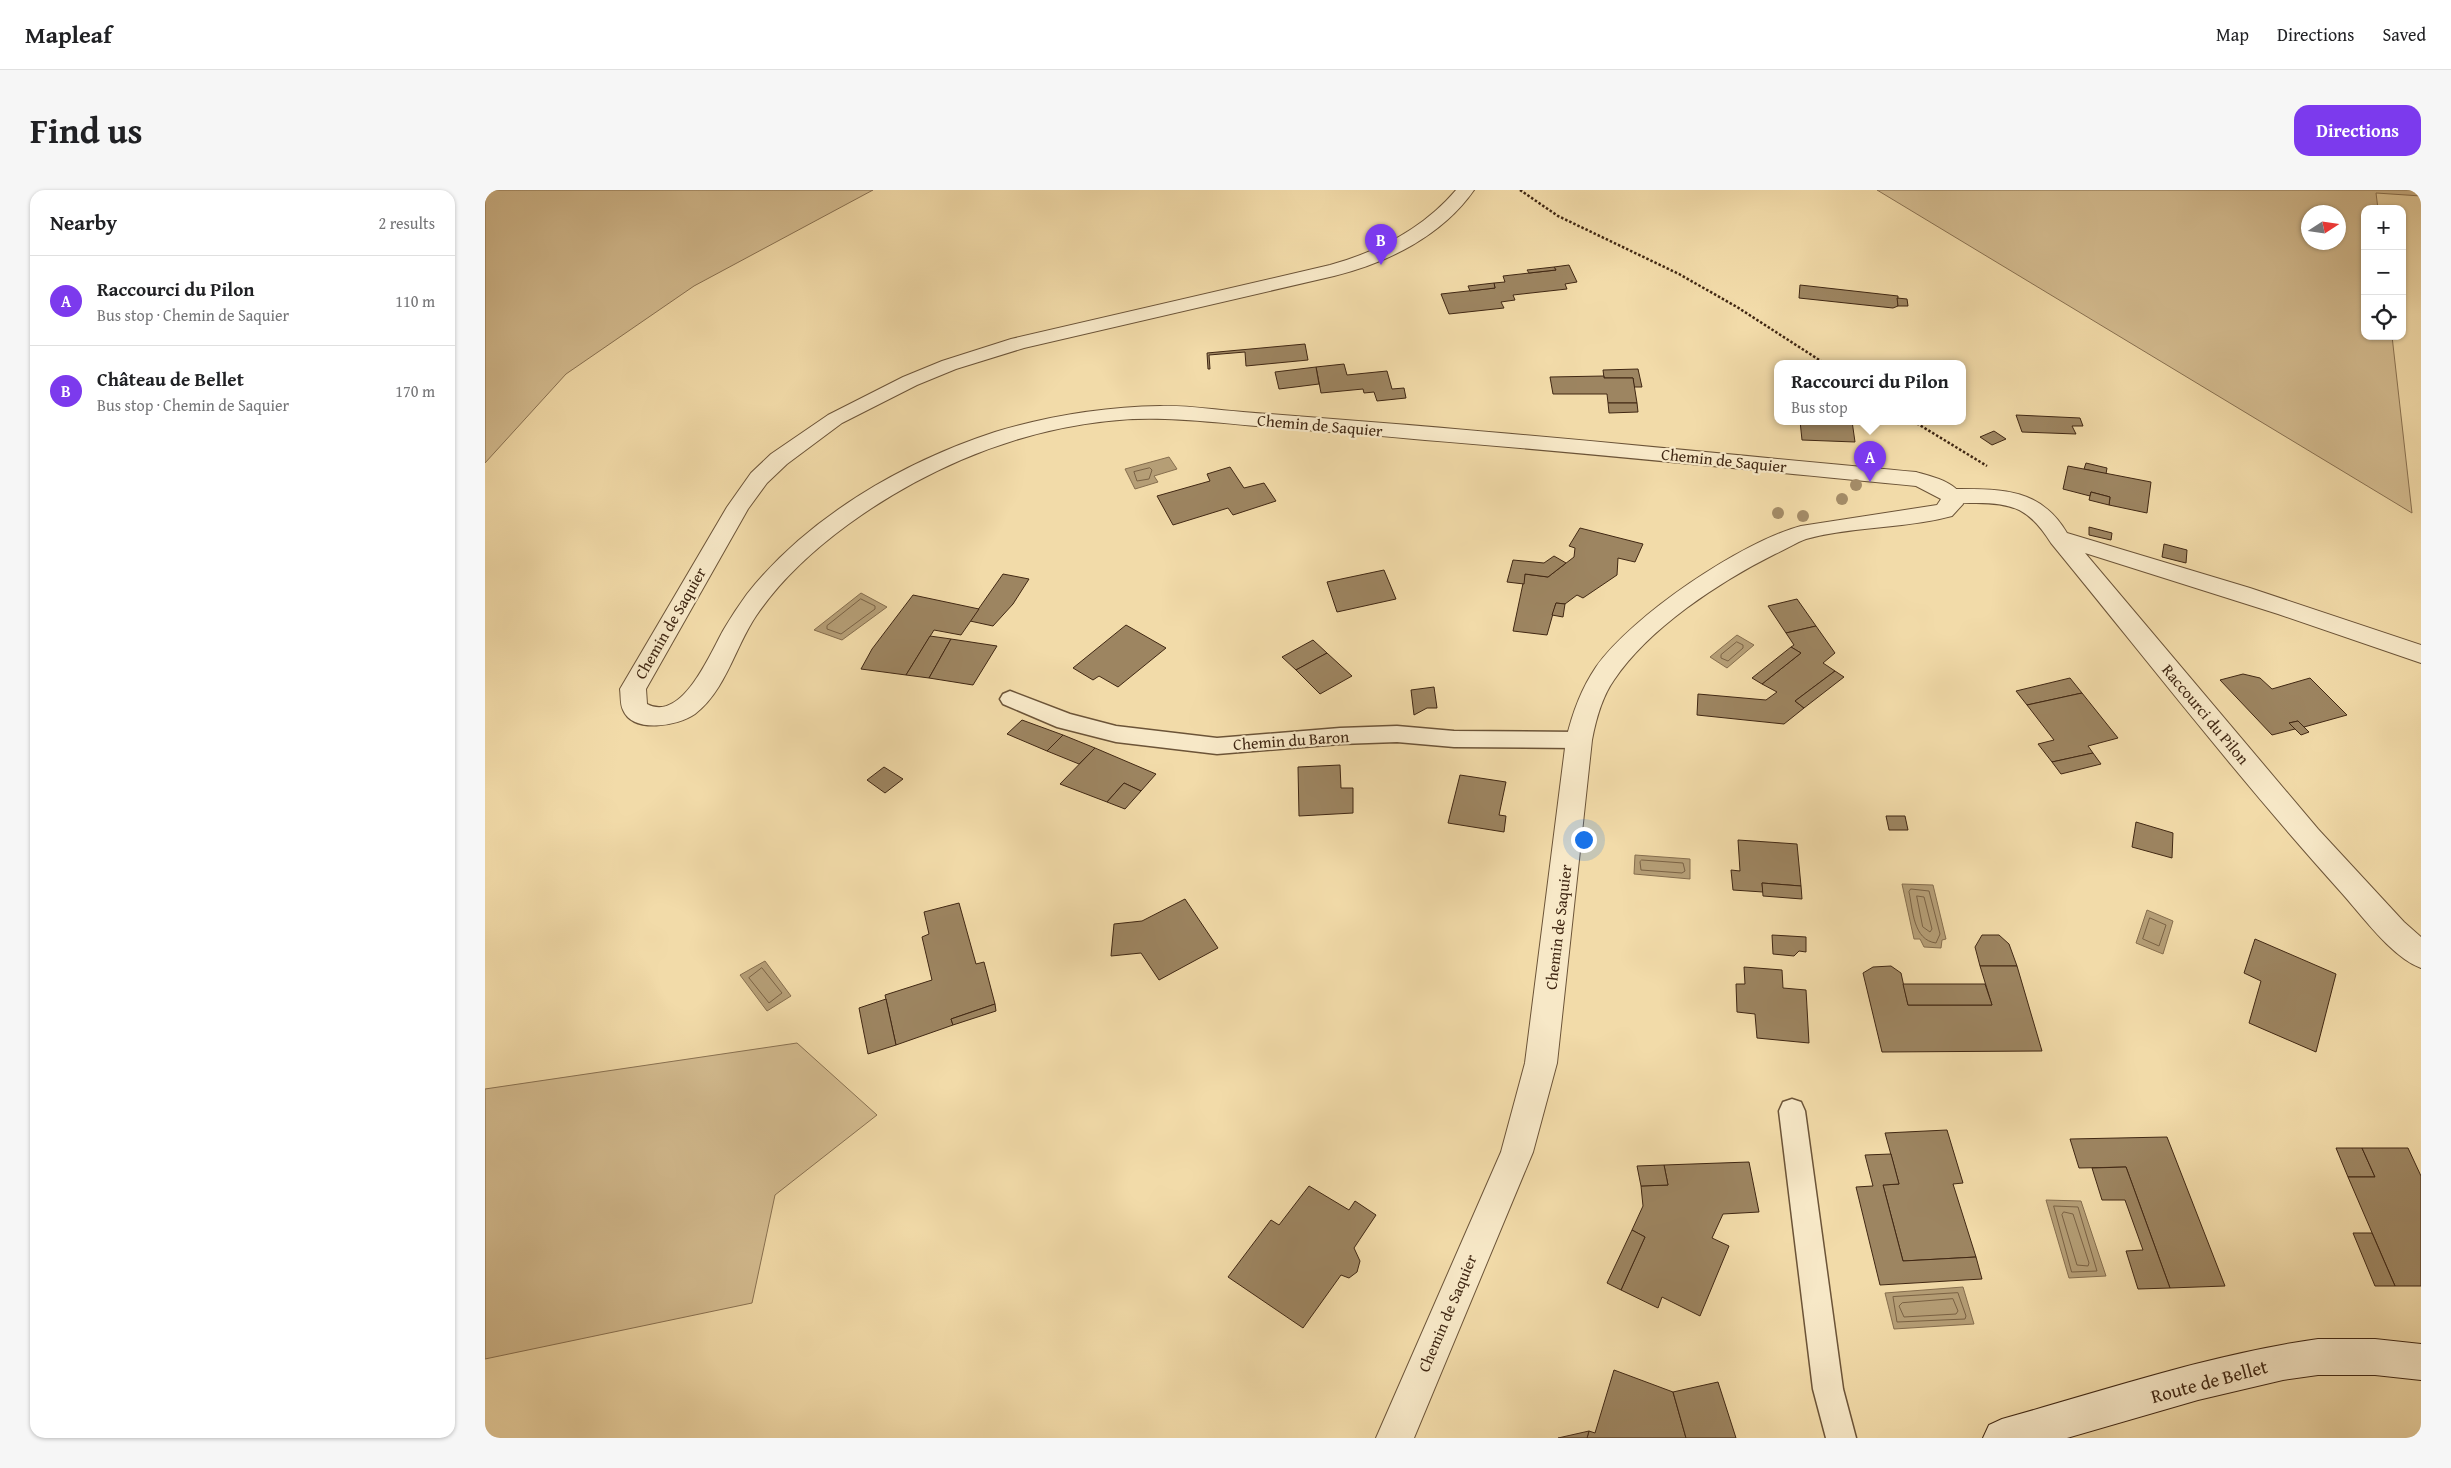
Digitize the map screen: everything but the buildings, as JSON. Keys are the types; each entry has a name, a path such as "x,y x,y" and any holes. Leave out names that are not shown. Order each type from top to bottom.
{"street":[{"name":"Chemin de Saquier","path":"1395,1438 1517,1152 1530,1109 1541,1063 1568,850 1579,740 1584,715 1611,665 1639,637 1701,588 1765,549 1800,533 1944,511 1952,504 1952,496 1937,486 1916,479 1524,441 1163,412 1115,414 1066,421 1017,432 965,451 908,477 858,507 814,540 759,593 705,687 691,703 671,714 651,717 635,709 633,690 640,674 738,506 759,478 779,459 835,420 910,381 949,365 1018,343 1334,270 1376,257 1405,240 1435,218 1458,199 1465,190"},
{"name":"Raccourci du Pilon","path":"1952,496 1990,496 2012,499 2028,506 2045,517 2059,538 2308,837 2394,931 2421,954"},
{"path":"2059,538 2210,582 2322,618 2421,654"},
{"name":"Route de Bellet","path":"2002,1438 2198,1382 2283,1362 2318,1358 2375,1357 2421,1362"}],"lane":[{"name":"Chemin du Baron","path":"1010,699 1065,721 1117,734 1217,746 1340,736 1397,734 1454,739 1517,738 1579,740"},
{"path":"1792,1111 1828,1390 1841,1438"}],"path":[{"path":"1520,190 1558,216 1679,274 1720,297 1819,360"}],"shaded area":[{"path":"485,190 873,190 694,286 566,374 485,463"},
{"path":"1877,190 2421,190 2421,196 2376,193 2378,205 2361,205 2361,340 2392,340 2412,513"},
{"path":"797,1043 877,1115 775,1195 752,1303 485,1359 485,1089"}],"water":[{"path":"1169,457 1177,469 1154,476 1158,482 1135,489 1125,469"},
{"path":"861,593 887,607 842,640 814,630"},
{"path":"1737,635 1754,645 1727,668 1710,657"},
{"path":"1635,855 1690,859 1690,879 1634,874"},
{"path":"1902,884 1933,885 1946,939 1942,940 1941,948 1924,947 1920,939 1914,939"},
{"path":"2147,910 2173,921 2163,954 2136,943"},
{"path":"765,961 791,996 767,1011 740,975"},
{"path":"2046,1200 2081,1201 2106,1276 2069,1278"},
{"path":"1963,1287 1974,1324 1894,1329 1885,1293"}],"place":[{"name":"Château de Bellet","path":"1381,265"},
{"name":"Raccourci du Pilon","path":"1870,482"}]}
